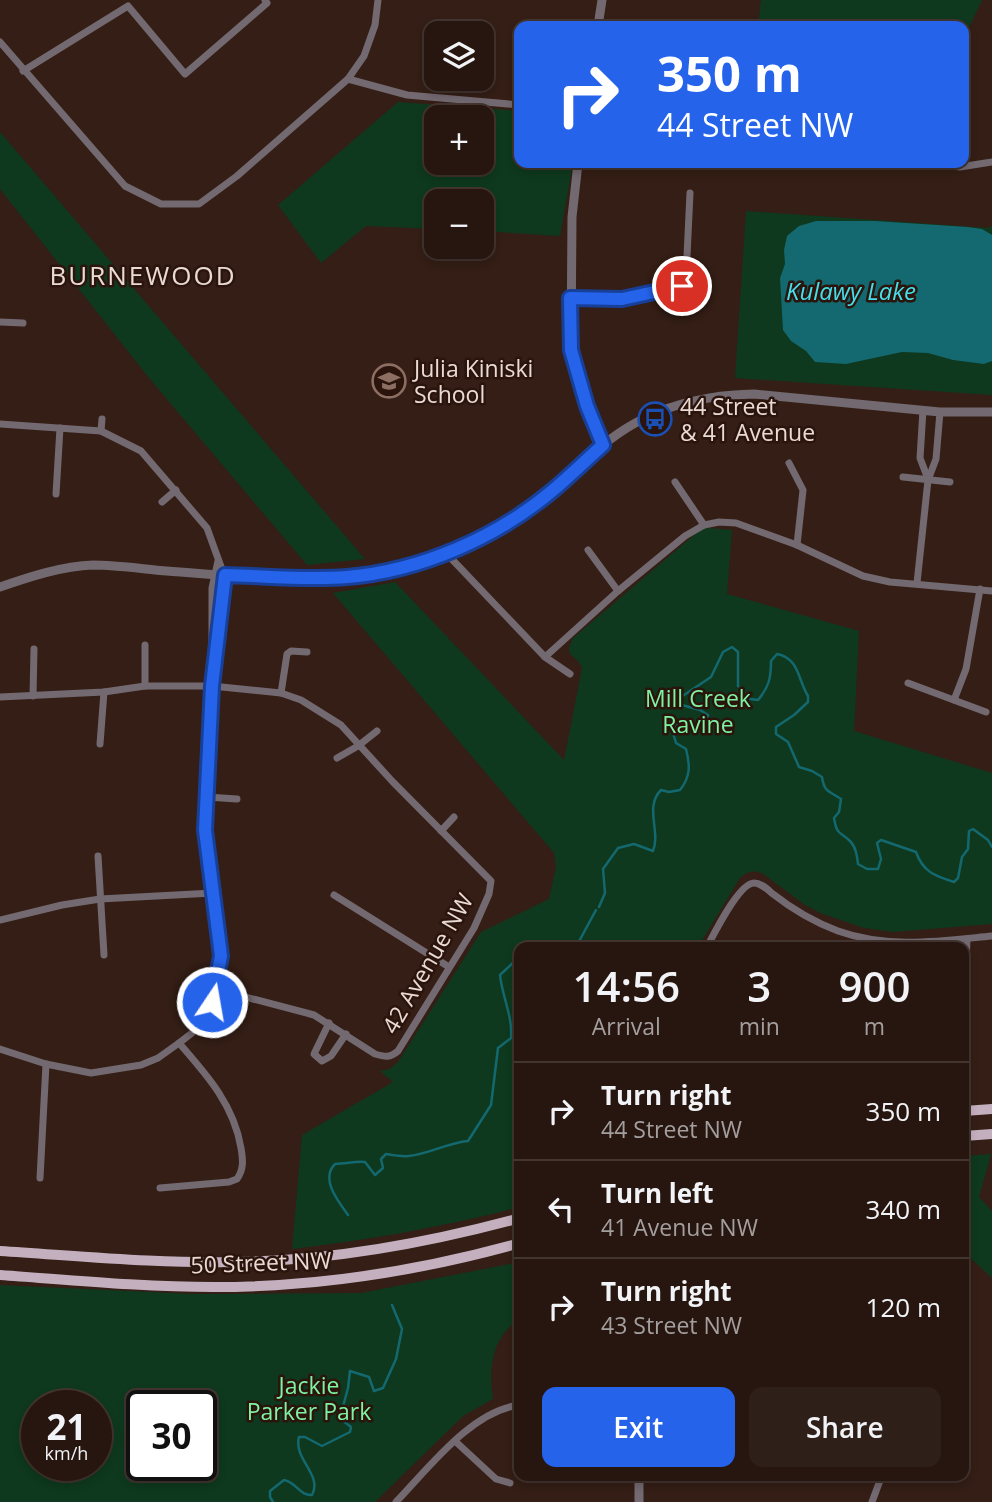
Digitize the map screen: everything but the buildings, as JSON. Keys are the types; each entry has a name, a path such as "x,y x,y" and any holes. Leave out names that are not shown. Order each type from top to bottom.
{"main road":[{"path":"969,1111 992,1109"},
{"path":"969,1136 992,1134"},
{"name":"50 Street NW","path":"0,1251 144,1261 230,1262 289,1259 382,1249 465,1233 514,1220"},
{"name":"50 Street NW","path":"0,1275 201,1287 303,1284 423,1267 514,1245"}],"street":[{"path":"23,71 128,6 186,74 267,3 265,0"},
{"path":"0,42 125,186 161,204 199,204 237,176 348,79 364,56 375,25 378,0"},
{"path":"599,21 602,0"},
{"path":"348,79 407,95 514,104"},
{"path":"969,166 992,162"},
{"path":"577,168 572,220 571,350 587,406 603,445"},
{"path":"570,298 635,297 682,286 685,282 690,193"},
{"path":"0,322 23,323"},
{"path":"0,587 37,574 92,565 213,575 349,576 396,569 446,553 500,526 550,493 603,445 648,415 687,402 724,395 754,394 940,412 992,412"},
{"path":"923,410 920,458 928,480"},
{"path":"917,583 928,480 936,459 940,412"},
{"path":"100,431 102,419"},
{"path":"0,424 100,431 141,452 207,528 225,575 213,673 205,830 221,956 212,1002 192,1033 158,1058 141,1065 91,1073 46,1064 0,1049"},
{"path":"56,495 60,428"},
{"path":"789,463 803,490 797,545"},
{"path":"903,477 950,482"},
{"path":"675,482 704,525"},
{"path":"162,502 176,490"},
{"path":"545,657 685,536 704,525 719,522 736,523 797,545 863,576 890,582 992,591"},
{"path":"588,550 618,592"},
{"path":"446,553 545,657 570,674"},
{"path":"213,673 213,575 218,561"},
{"path":"954,700 966,669 980,589"},
{"path":"145,645 145,686"},
{"path":"33,696 34,649"},
{"path":"281,693 287,654 291,651 307,652"},
{"path":"908,683 986,712"},
{"path":"0,697 104,692 145,686 212,686 281,693 301,700 341,725 441,831 454,817"},
{"path":"100,744 104,692"},
{"path":"337,758 377,731"},
{"path":"207,797 237,799"},
{"name":"42 Avenue NW","path":"346,1034 375,1054 387,1057 398,1051 474,928 492,881 441,831"},
{"path":"98,856 104,954"},
{"path":"710,942 741,892 754,883 807,917 863,942"},
{"path":"0,920 100,899 213,893"},
{"path":"334,895 449,967"},
{"path":"920,942 992,936"},
{"path":"215,989 296,1010 329,1023 346,1034 331,1056 322,1061 314,1054 329,1023"},
{"path":"160,1188 229,1182 237,1179 241,1173 238,1129 233,1118 215,1086 178,1043"},
{"path":"40,1178 46,1064"},
{"path":"396,1502 473,1424 505,1406 514,1405"},
{"path":"455,1441 496,1479 510,1483"},
{"path":"640,1481 642,1501"},
{"path":"872,1502 880,1481"}],"green space":[{"path":"761,0 982,0 969,27 969,21 759,21"},
{"path":"398,102 439,105 424,105 424,175 494,175 494,109 514,111 514,168 572,168 560,236 494,232 494,189 424,189 424,228 366,226 321,263 278,205"},
{"path":"0,132 365,559 307,565 149,378 0,189"},
{"name":"Kulawy Lake","path":"746,211 988,228 992,226 992,395 735,378"},
{"name":"Mill Creek Ravine","path":"700,530 732,530 727,594 859,631 854,731 992,773 992,924 893,932 864,928 820,913 762,873 753,871 740,878 701,942 514,942 514,1208 406,1232 292,1249 302,1135 393,1082 380,1071 390,1069 398,1062 481,932 549,899 556,867 554,853 333,593 395,582 564,760 582,668 570,654 573,638"},
{"path":"991,1154 979,1197 992,1211 992,1278 969,1257 969,1156"},
{"name":"Jackie Parker Park","path":"514,1263 514,1324 503,1334 494,1354 491,1376 493,1399 463,1416 375,1502 0,1502 0,1285 193,1294 361,1293"}],"water":[{"name":"Kulawy Lake","path":"816,221 875,221 968,227 982,229 992,235 992,361 984,364 928,353 902,352 846,364 815,362 806,351 791,341 783,330 780,278 785,264 787,236 799,226"}],"waterway":[{"path":"599,907 605,893 603,869 618,848 634,844 653,851 653,812 656,797 661,790 680,790 686,780 689,770 686,749 676,743 673,733 675,725 682,721 701,727 707,724 708,715 682,705 681,697 711,677 723,652 732,647 738,652 738,686 750,699 758,700 765,691 770,677 771,661 777,654 790,660 797,670 808,702 776,727 776,734 788,742 799,767 822,777 826,788 841,799 839,812 834,818 835,824 838,831 854,846 858,864 867,869 878,869 881,859 877,843 881,840 916,852 922,864 931,872 954,882 958,878 962,857 968,849 969,831 973,829 988,840 992,847"},
{"path":"579,942 596,910"},
{"path":"348,1215 330,1183 329,1176 335,1164 365,1162 375,1175 383,1168 381,1159 386,1154 416,1155 468,1141 491,1105 498,1048 511,1038 500,975 514,962"},
{"path":"273,1502 270,1491 284,1480 312,1495 314,1481 300,1453 299,1437 305,1437 322,1446 350,1432 351,1427 342,1420 341,1414 350,1371 369,1377 374,1391 383,1388 396,1359 402,1329 392,1305"}],"place":[{"name":"Julia Kiniski School","path":"389,381"},
{"name":"44 Street & 41 Avenue","path":"655,419"}],"district":[{"name":"BURNEWOOD","path":"143,275"}],"route":[{"path":"212,1002 221,956 205,830 213,673 225,575 313,578 396,569 451,551 500,526 550,493 603,445 587,406 571,350 570,298 622,299 682,286"}]}
